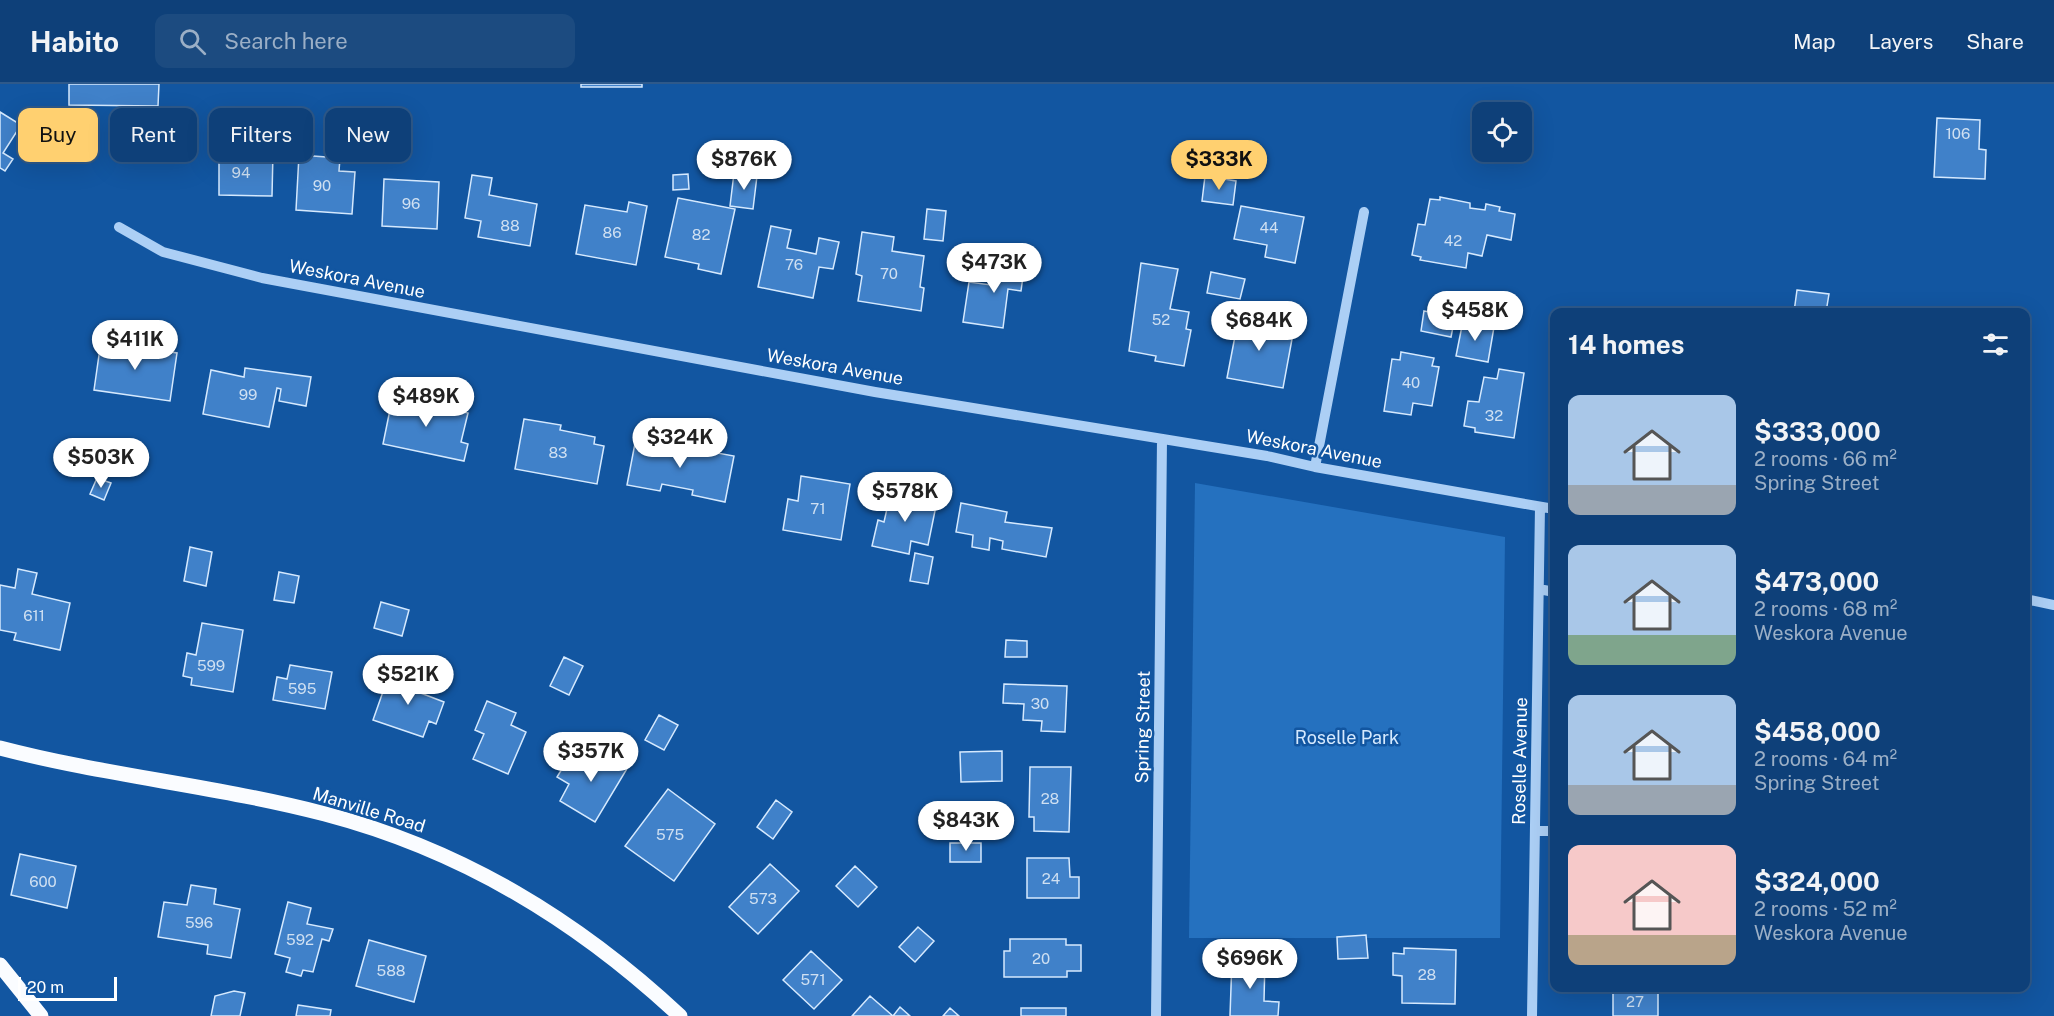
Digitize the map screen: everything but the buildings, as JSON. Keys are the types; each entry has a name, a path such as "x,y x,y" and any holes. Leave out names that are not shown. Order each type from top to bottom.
{"main road":[{"name":"Manville Road","path":"0,748 108,773 322,814 416,843 484,874 544,908 623,965 680,1016"},
{"path":"0,964 41,1016"}],"street":[{"path":"1315,467 1364,212"},
{"name":"Weskora Avenue","path":"119,227 163,252 262,278 863,390 1268,456 1315,467 1550,508"},
{"name":"Spring Street","path":"1156,1016 1162,439"},
{"name":"Roselle Avenue","path":"1532,1016 1540,507"},
{"path":"1539,589 1550,591"},
{"path":"2030,600 2054,604"},
{"path":"1535,831 1550,831"}],"green space":[{"name":"Roselle Park","path":"1195,483 1505,537 1500,938 1189,938"}]}
